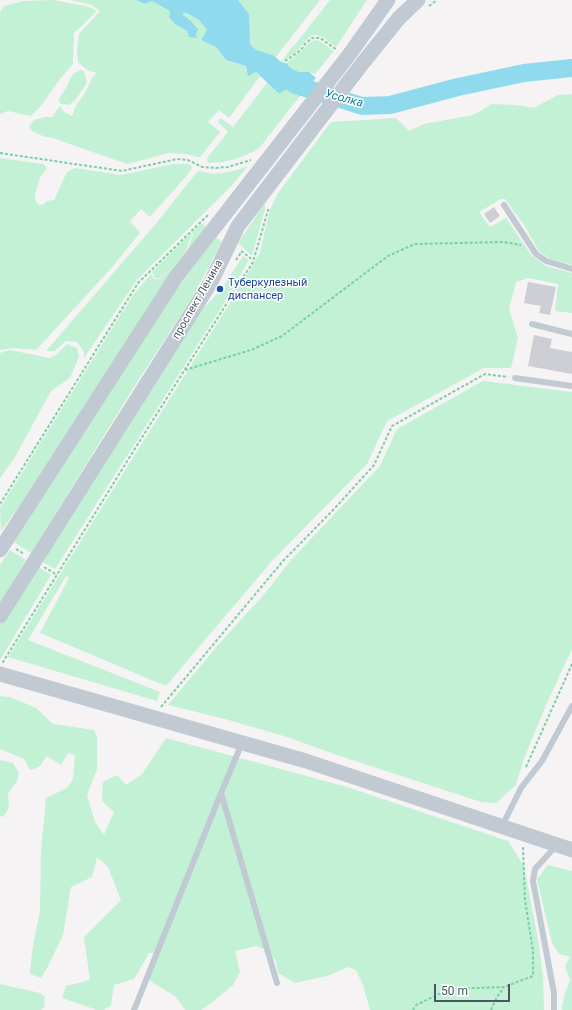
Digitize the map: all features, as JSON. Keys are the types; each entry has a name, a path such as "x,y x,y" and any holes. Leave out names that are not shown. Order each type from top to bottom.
{"street":[{"path":"7,549 176,277 257,164 388,0"},
{"name":"проспект Ленина","path":"0,616 211,282 238,226 362,64 400,18 418,0"},
{"path":"2,668 242,743 306,761 572,850"}],"lane":[{"path":"504,205 536,254 546,261 572,269"},
{"path":"532,324 572,334"},
{"path":"515,378 572,386"},
{"path":"502,826 521,788 542,761 572,706"},
{"path":"134,1010 220,793 242,743"},
{"path":"220,793 277,983"},
{"path":"554,1010 554,993 533,881 535,869 557,845"}],"path":[{"path":"285,61 301,50 312,38 320,38 345,53"},
{"path":"0,153 122,171 173,159 188,160 195,162 202,167 208,168 257,164"},
{"path":"2,668 57,575 253,260 270,201"},
{"path":"0,504 138,283 213,210"},
{"path":"184,371 251,350 282,336 388,256 415,244 503,242 533,248"},
{"path":"238,248 253,260"},
{"path":"160,708 283,560 335,508 374,464 392,426 485,374 515,378"},
{"path":"7,549 24,554"},
{"path":"43,566 57,575"},
{"path":"521,788 525,770 572,664"},
{"path":"413,1010 416,1005 450,989 504,987 533,976 533,951 525,900 522,834"},
{"path":"491,1010 504,987"}],"green space":[{"path":"53,0 86,6 97,11 74,33 73,64 60,79 41,106 31,116 8,111 0,114 0,12 4,6 23,1"},
{"path":"71,0 136,0 145,4 152,1 170,11 169,19 197,38 190,20 183,15 183,13 185,13 199,20 207,30 201,40 216,47 226,60 246,66 246,71 256,72 260,76 229,118 219,110 208,122 220,132 200,157 169,153 127,164 50,137 45,137 32,131 29,127 34,120 44,117 52,117 60,106 63,111 72,116 92,78 97,73 87,70 78,62 77,50 79,34 100,11 92,5"},
{"path":"238,0 320,0 276,57 256,50 249,44 249,14"},
{"path":"330,0 367,0 336,47 324,38 316,35 310,36 295,53 281,62 292,47"},
{"path":"318,40 334,51 315,74 309,72 299,72 292,69 286,63 301,52 312,41"},
{"path":"80,70 84,71 87,83 76,99 69,105 61,104 58,100 72,75"},
{"path":"267,83 279,94 290,87 297,91 299,97 261,146 255,151 236,159 208,163 207,158 228,132 218,122 221,118 233,127"},
{"path":"572,94 572,265 550,259 539,251 524,225 505,199 501,199 479,212 490,227 506,218 532,256 546,266 572,273 572,313 555,311 558,284 528,278 516,282 509,309 518,338 511,368 484,368 387,421 367,464 272,561 166,686 40,633 69,578 66,576 28,640 160,692 157,701 8,657 230,303 256,259 260,252 270,210 278,193 331,122 396,118 409,131 424,124 473,115 492,104 516,105 534,108 558,95"},
{"path":"0,158 43,164 46,167 47,169 40,177 35,195 36,202 39,205 44,204 47,201 54,200 67,172 75,168 121,175 173,164 188,164 191,165 192,168 150,217 141,209 130,221 140,233 107,273 36,350 13,348 0,350"},
{"path":"248,166 231,186 137,280 84,358 84,352 77,342 66,341 55,351 46,351 154,226 198,171 213,174 237,170"},
{"path":"265,203 265,209 252,256 238,243"},
{"path":"202,223 208,229 91,396 22,503 1,531 0,508 133,295 151,274 154,279 160,279 186,254 193,235 192,232"},
{"path":"191,233 192,234 185,253 181,259 160,278 155,278 152,272"},
{"path":"216,237 222,242 193,296 134,387 31,553 14,542 162,309"},
{"path":"243,256 249,260 221,308 55,569 41,561 197,315 218,293 220,294 226,286 224,285"},
{"path":"67,344 77,348 79,357 70,378 51,391 15,457 0,478 0,353 10,350 50,358 57,354"},
{"path":"483,381 572,392 572,649 547,703 523,761 516,785 496,803 481,802 287,737 225,719 168,705 219,644 267,591 290,561 380,466 397,429"},
{"path":"10,550 26,560 0,602 0,565"},
{"path":"37,566 51,575 0,660 0,625"},
{"path":"0,696 10,697 36,708 53,724 94,730 97,738 97,769 87,795 95,822 104,835 114,812 102,801 103,782 117,775 126,785 142,774 166,738 347,787 508,841 524,866 539,945 543,977 544,1010 370,1010 363,985 356,970 348,967 327,976 295,983 278,973 276,961 269,951 256,946 235,951 240,972 233,985 201,1010 185,1010 173,995 150,981 148,971 156,953 149,953 134,979 114,985 111,1005 104,1010 97,1010 62,998 66,986 90,980 84,937 121,900 108,867 97,857 92,877 71,887 63,935 48,966 41,978 30,974 32,952 40,910 41,851 46,798 67,788 73,779 75,755 68,753 61,765 47,756 39,767 30,770 24,759 0,749"},
{"path":"0,760 13,763 19,773 17,781 8,793 9,808 3,817 0,816"},
{"path":"548,865 572,871 572,1010 562,1010 565,992 570,981 565,966 570,957 559,954 552,943 537,879"},
{"path":"0,984 40,993 45,997 44,1008 41,1010 0,1010"}],"water":[{"path":"136,0 238,0 249,14 250,44 256,50 273,55 281,62 286,63 292,69 299,72 309,72 316,78 299,97 297,91 290,87 279,94 256,72 248,76 246,66 226,60 216,47 201,40 207,30 199,20 186,13 183,13 183,15 198,29 196,34 197,38 189,37 187,31 175,24 169,18 170,11 152,1 145,4"}],"building":[{"path":"494,207 500,216 490,223 484,214"},
{"path":"528,282 556,287 550,315 539,313 541,306 524,303"},
{"path":"534,335 552,339 550,348 572,352 572,374 528,366"}],"waterway":[{"name":"Усолка","path":"286,79 296,85 362,106 390,105 458,87 524,73 572,68"}],"place":[{"name":"Туберкулезный диспансер","path":"220,289"}]}
